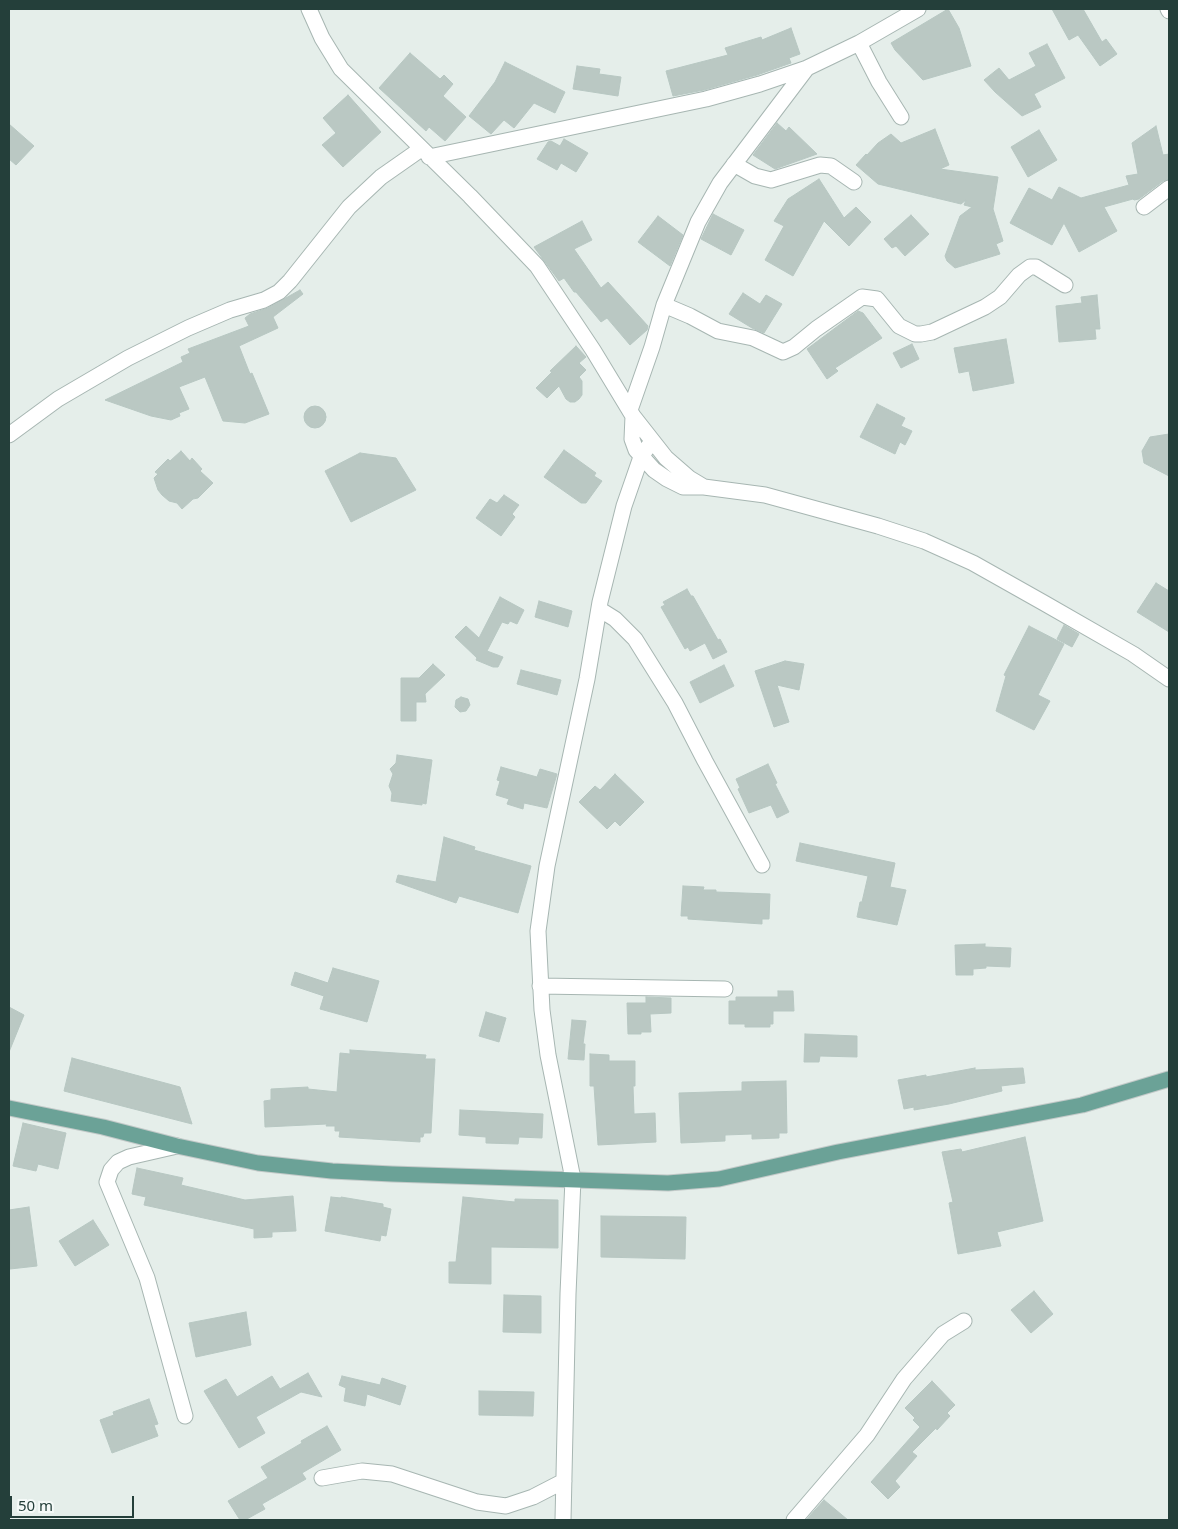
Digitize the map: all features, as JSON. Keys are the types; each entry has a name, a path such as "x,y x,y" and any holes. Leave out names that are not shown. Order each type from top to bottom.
{"main road":[{"path":"9,1108 103,1127 178,1146 258,1163 332,1171 668,1183 719,1179 838,1152 1082,1105 1169,1079"}],"street":[{"path":"309,9 322,38 341,69 470,196 537,266 593,350 631,413 652,441 678,469 704,487"},
{"path":"9,436 58,399 128,358 188,328 230,310 264,300 278,292 295,275 349,207 381,176 425,153 706,99 760,84 807,68 859,43 918,9"},
{"path":"859,43 879,82 901,117"},
{"path":"807,68 720,183 698,222 664,305 631,413 632,439 636,450 654,470 683,487 704,487 765,495 878,526 924,541 973,562 1133,654 1169,678"},
{"path":"734,164 756,176 771,180 820,165 831,166 854,182"},
{"path":"1144,207 1169,188"},
{"path":"664,305 718,331 753,338 783,352 794,347 831,317 862,297 877,299 899,326 916,334 921,334 932,332 984,307 1000,297 1019,275 1030,267 1036,268 1065,285"},
{"path":"563,1520 568,1294 573,1179 548,1055 540,986 538,931 547,866 583,697 599,609 618,529 641,457 652,441"},
{"path":"599,609 615,619 635,639 675,703 704,761 762,865"},
{"path":"540,986 725,990"},
{"path":"178,1146 129,1157 118,1162 111,1170 107,1182 147,1278 185,1416"},
{"path":"794,1520 867,1435 904,1379 943,1334 964,1321"},
{"path":"322,1478 362,1471 392,1474 477,1502 506,1506 533,1497 564,1481"}],"building":[{"path":"948,9 959,28 971,66 923,80 895,50 891,43"},
{"path":"1052,9 1083,9 1102,42 1106,39 1117,54 1100,66 1078,35 1069,40"},
{"path":"791,28 800,54 789,58 791,63 704,90 673,96 666,71 728,55 725,48 761,37 762,40"},
{"path":"1047,44 1065,78 1034,94 1041,107 1022,116 984,80 999,68 1009,80 1036,66 1029,53"},
{"path":"410,53 440,79 444,75 453,84 443,96 466,117 445,141 429,127 426,131 379,88"},
{"path":"505,62 565,92 555,113 534,103 514,128 504,120 491,134 469,116 495,82"},
{"path":"577,66 600,69 599,74 621,77 618,96 573,89"},
{"path":"348,95 381,132 343,167 322,145 336,133 323,118"},
{"path":"777,123 786,131 789,127 817,154 775,169 753,155"},
{"path":"9,124 34,146 16,165 9,159"},
{"path":"1156,126 1163,155 1169,154 1169,179 1163,181 1139,199 1104,207 1117,231 1079,252 1064,223 1052,245 1010,223 1029,188 1052,200 1059,187 1081,198 1129,185 1126,176 1138,174 1132,143"},
{"path":"935,129 949,165 940,169 998,177 993,209 1003,241 996,244 1000,254 955,268 947,261 945,256 960,216 972,207 964,205 966,200 961,204 878,184 856,165 878,143 891,134 901,143"},
{"path":"1039,130 1057,160 1028,177 1011,147"},
{"path":"564,139 588,153 576,172 561,163 557,170 537,159 548,142 551,141 560,146"},
{"path":"819,179 844,218 856,207 871,222 849,246 824,221 793,276 765,260 784,226 774,221 788,199"},
{"path":"713,214 744,230 731,255 701,239"},
{"path":"911,215 929,234 905,256 896,246 892,248 884,239"},
{"path":"658,216 683,235 670,266 638,242"},
{"path":"582,221 592,240 574,249 601,288 608,282 648,326 647,330 630,345 607,318 601,322 564,278 559,281 534,247"},
{"path":"300,290 303,294 273,317 278,328 239,346 269,414 245,423 223,421 205,377 179,387 189,409 179,413 180,416 171,420 151,416 105,400 183,362 181,357 190,353 188,349 249,326 245,318 250,314 268,308"},
{"path":"743,293 760,304 766,295 782,304 764,333 729,314"},
{"path":"1097,295 1100,329 1095,329 1096,339 1059,342 1056,306 1082,303 1081,297"},
{"path":"858,311 863,313 882,338 835,368 838,371 827,379 807,349"},
{"path":"1006,339 1014,383 973,391 969,371 959,373 954,348"},
{"path":"912,344 919,359 901,368 893,353"},
{"path":"576,346 586,357 579,363 586,370 579,377 582,381 582,395 575,402 570,402 566,399 559,386 547,398 536,388 552,372 550,371"},
{"path":"877,404 905,418 901,426 912,431 905,445 900,442 895,454 860,437"},
{"path":"311,406 319,406 326,413 326,421 319,428 311,428 304,421 304,413"},
{"path":"1169,434 1169,476 1144,463 1142,451 1150,437"},
{"path":"564,450 596,473 594,476 602,481 586,503 581,503 544,477"},
{"path":"181,451 190,461 192,458 202,469 200,471 213,483 198,498 193,499 182,509 177,503 169,501 162,495 154,478 158,474 155,472 168,459 170,461"},
{"path":"360,453 396,458 416,490 351,522 325,471"},
{"path":"504,495 519,505 512,514 515,517 501,536 476,518 490,499 497,503"},
{"path":"1156,583 1169,591 1169,632 1137,612"},
{"path":"687,589 727,652 713,659 705,643 690,651 688,647 685,649 661,607 665,605 663,602"},
{"path":"500,597 524,610 517,624 510,621 508,624 502,622 487,651 503,657 498,667 493,667 476,660 477,658 455,637 466,626 479,638"},
{"path":"539,601 572,611 568,627 535,617"},
{"path":"1064,625 1079,634 1072,647 1057,639"},
{"path":"1029,626 1064,644 1038,695 1050,701 1034,730 996,711 1006,676 1004,675"},
{"path":"785,661 804,664 799,690 777,685 789,722 774,727 755,671"},
{"path":"433,664 445,675 425,694 426,702 416,702 416,721 401,721 401,678 419,678"},
{"path":"724,665 734,686 700,703 690,682"},
{"path":"521,670 561,680 557,695 517,684"},
{"path":"461,697 468,699 470,705 466,711 460,712 455,707 456,700"},
{"path":"397,755 432,760 426,804 391,801 392,793 389,786 393,774 390,769 396,763"},
{"path":"768,764 777,783 775,784 789,812 777,818 771,805 749,813 738,789 740,788 736,779"},
{"path":"501,767 537,777 540,769 557,774 547,808 524,803 523,809 507,804 509,799 496,795 500,781 497,780"},
{"path":"615,774 644,802 620,826 615,821 607,829 579,802 595,786 600,790"},
{"path":"444,837 475,847 474,850 531,866 518,913 459,896 456,903 396,882 398,875 436,882"},
{"path":"800,843 895,863 890,887 906,890 897,925 857,917 868,876 796,861"},
{"path":"683,886 704,887 703,890 716,890 716,892 770,894 769,919 762,919 762,924 688,919 688,916 681,916"},
{"path":"985,944 985,947 1011,948 1010,967 986,966 986,968 973,969 973,975 956,975 955,945"},
{"path":"333,968 379,981 367,1022 320,1009 324,996 291,985 295,972 328,983"},
{"path":"778,991 793,991 794,1011 773,1011 773,1024 770,1024 770,1027 745,1027 745,1024 729,1024 729,1001 736,1001 736,997 778,997"},
{"path":"646,997 671,998 671,1013 650,1014 651,1032 628,1034 627,1003 646,1003"},
{"path":"9,1007 24,1015 9,1052"},
{"path":"486,1012 506,1018 499,1042 479,1036"},
{"path":"572,1020 586,1021 583,1044 585,1044 584,1060 568,1059"},
{"path":"805,1034 857,1036 857,1057 820,1056 819,1062 804,1062"},
{"path":"350,1050 426,1055 425,1059 435,1059 431,1133 424,1133 423,1137 420,1137 420,1142 339,1137 340,1131 335,1131 335,1126 326,1126 327,1124 265,1127 264,1101 271,1100 271,1089 308,1087 308,1089 337,1092 340,1053 350,1054"},
{"path":"590,1054 609,1055 609,1061 635,1061 635,1086 633,1086 634,1114 655,1113 656,1142 598,1145 594,1086 590,1086"},
{"path":"72,1058 180,1087 192,1124 64,1091"},
{"path":"975,1068 975,1070 1023,1068 1025,1083 1001,1086 1002,1091 949,1104 914,1110 914,1107 904,1109 898,1080"},
{"path":"786,1081 787,1133 779,1133 779,1138 752,1139 752,1134 725,1135 725,1141 681,1143 679,1093 742,1091 742,1082"},
{"path":"460,1110 543,1114 542,1138 519,1137 518,1144 486,1143 486,1137 459,1135"},
{"path":"23,1123 66,1133 58,1169 38,1164 36,1171 13,1166"},
{"path":"1025,1137 1043,1221 997,1232 1001,1246 958,1254 949,1203 953,1202 942,1152 961,1149 962,1152"},
{"path":"137,1168 183,1178 181,1185 245,1200 293,1196 296,1231 272,1232 272,1237 254,1238 254,1229 144,1205 146,1197 132,1194"},
{"path":"331,1197 383,1204 383,1207 391,1209 386,1236 381,1235 380,1241 325,1231"},
{"path":"463,1197 515,1202 515,1199 558,1200 558,1248 491,1247 491,1284 449,1283 449,1262 456,1262"},
{"path":"29,1207 37,1266 10,1269 9,1210"},
{"path":"601,1216 686,1217 685,1259 601,1257"},
{"path":"93,1220 109,1245 75,1266 59,1241"},
{"path":"1034,1291 1053,1314 1031,1333 1011,1310"},
{"path":"504,1295 541,1296 541,1333 503,1332"},
{"path":"246,1312 251,1345 196,1357 189,1323"},
{"path":"308,1373 322,1397 301,1392 256,1417 265,1433 239,1448 204,1391 226,1379 237,1397 272,1376 280,1389"},
{"path":"342,1376 380,1385 382,1378 406,1386 400,1405 367,1394 365,1406 344,1401 346,1388 339,1385"},
{"path":"932,1381 955,1405 947,1413 950,1416 912,1452 917,1456 895,1481 900,1487 888,1499 871,1482 920,1427 913,1420 915,1418 905,1408"},
{"path":"479,1391 534,1392 533,1416 479,1415"},
{"path":"149,1399 158,1424 154,1425 158,1436 112,1453 100,1420 114,1415 113,1412"},
{"path":"327,1426 341,1450 302,1473 306,1479 262,1504 265,1509 245,1520 240,1520 228,1501 268,1478 261,1467"},
{"path":"824,1500 848,1520 806,1520"}]}
